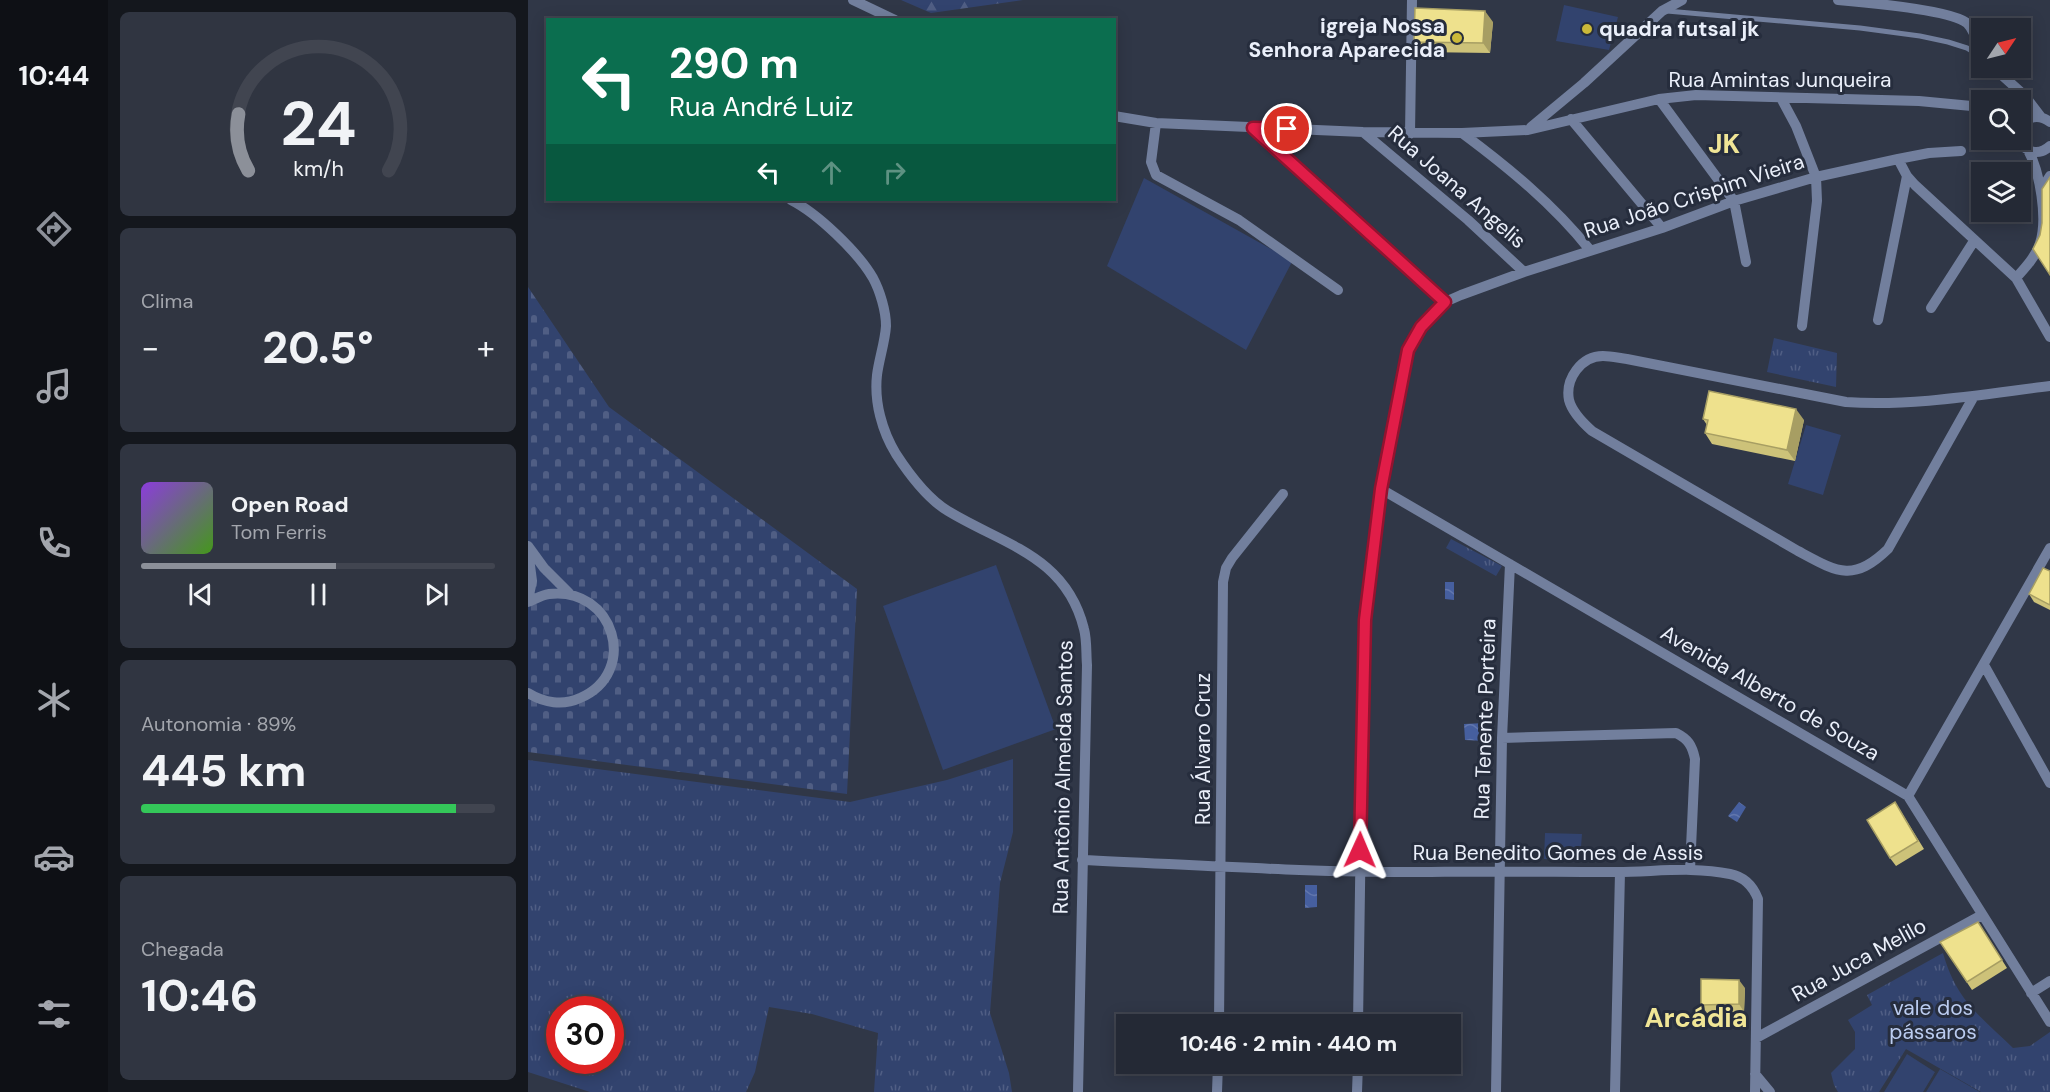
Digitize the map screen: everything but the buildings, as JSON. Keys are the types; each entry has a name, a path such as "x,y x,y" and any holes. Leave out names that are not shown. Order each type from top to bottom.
{"street":[{"path":"853,0 891,18"},
{"path":"1410,134 1412,0"},
{"path":"1528,130 1584,83 1662,11 1682,0"},
{"path":"1838,0 1886,2 1954,17 1966,23 1971,29"},
{"path":"2005,78 2025,96 2036,118"},
{"name":"Rua Amintas Junqueira","path":"1116,116 1156,123 1410,134 1528,130 1659,99 1696,95 1919,101 1971,106"},
{"path":"1782,98 1800,133 1816,177 1817,201 1802,326"},
{"path":"1659,99 1734,201 1746,262"},
{"path":"1571,120 1662,228"},
{"path":"1156,123 1151,162 1156,175 1239,220 1338,290"},
{"path":"1253,128 1445,302 1421,327 1408,350 1381,489 1365,620 1358,1014"},
{"name":"Rua Joana Angelis","path":"1364,132 1468,220 1524,272"},
{"path":"1462,133 1532,188 1570,225 1590,250"},
{"path":"2028,150 2037,153 2045,151 2050,146"},
{"path":"2016,278 2035,254 2041,241 2041,190 2035,164 2028,150"},
{"name":"Rua João Crispim Vieira","path":"1445,302 1524,272 1662,228 1734,201 1816,177 1929,153 1961,151"},
{"path":"1898,159 1907,176 2016,278 2050,337"},
{"path":"1878,320 1907,176"},
{"path":"2041,190 2050,176"},
{"name":"Rua Antônio Almeida Santos","path":"793,201 823,221 859,259 873,278 882,301 886,326 877,376 876,402 884,428 896,453 925,492 946,510 1017,546 1041,561 1061,583 1077,607 1084,631 1087,665 1078,1092"},
{"path":"1931,308 1974,241"},
{"path":"1974,396 1888,549 1872,564 1850,571 1830,568 1806,556 1592,431 1578,418 1569,401 1570,382 1578,367 1588,360 1602,356 1846,402 1880,403 1974,396 2050,386"},
{"name":"Avenida Alberto de Souza","path":"1381,489 1908,796 2050,1022"},
{"name":"Rua Álvaro Cruz","path":"1219,1014 1223,582 1226,568 1232,558 1283,494"},
{"path":"528,548 569,593 589,601 604,616 614,636 614,658 606,678 591,694 571,702 550,703 528,693"},
{"path":"528,548 532,581 528,601"},
{"path":"1908,796 2050,548"},
{"name":"Rua Tenente Porteira","path":"1496,1092 1502,738 1510,564"},
{"path":"528,601 547,594 569,593"},
{"path":"1983,665 2050,783"},
{"path":"1502,738 1676,733 1687,738 1695,759 1690,870"},
{"name":"Rua Benedito Gomes de Assis","path":"1082,860 1360,873 1690,870 1732,874 1745,879 1754,887 1758,899 1755,1092"},
{"path":"1615,1092 1620,872"},
{"name":"Rua Juca Melilo","path":"1756,1038 1982,915"},
{"path":"2031,993 2050,981"},
{"path":"1217,1092 1218,1074"},
{"path":"1357,1092 1358,1074"},
{"path":"1755,1074 1770,1092"}],"lane":[{"path":"1662,11 1860,28 1920,36 1957,45 1971,52"}],"green space":[{"path":"901,0 1023,0 931,13"},
{"name":"quadra futsal jk","path":"1564,5 1618,17 1609,50 1556,41"},
{"path":"1144,178 1271,249 1294,258 1246,350 1107,266"},
{"path":"528,287 609,407 857,589 847,794 528,752"},
{"path":"1774,338 1837,353 1836,387 1767,372"},
{"path":"1806,425 1841,435 1823,495 1788,484"},
{"path":"1451,539 1502,566 1496,576 1446,548"},
{"path":"996,565 1056,729 943,770 883,606"},
{"path":"1013,759 1013,832 1000,883 990,1013 1009,1073 1012,1092 874,1092 878,1033 812,1014 769,1007 755,1072 746,1092 590,1092 528,1072 528,760 850,802 947,780"},
{"path":"1545,833 1582,834 1580,861 1544,859"},
{"name":"vale dos pássaros","path":"1943,953 1955,983 1970,1006 2013,1048 2030,1046 2050,1032 2050,1092 1981,1092 1906,1049 1879,1092 1838,1092 1831,1073 1855,1049 1855,1032 1848,1020 1872,1005 1867,995"},
{"path":"1907,1054 1935,1072 1923,1092 1884,1092"},
{"path":"1940,1069 1980,1092 1926,1092"}],"water":[{"path":"1445,582 1454,582 1454,600 1445,599"},
{"path":"1485,723 1486,741 1465,740 1464,724"},
{"path":"1739,802 1746,807 1737,822 1728,816"},
{"path":"1305,885 1317,885 1317,907 1305,908"}],"place":[{"name":"quadra futsal jk","path":"1587,29"},
{"name":"igreja Nossa Senhora Aparecida","path":"1457,38"}],"district":[{"name":"JK","path":"1724,144"},
{"name":"Arcádia","path":"1696,1018"}],"route":[{"path":"1287,129 1253,128 1445,302 1421,327 1408,350 1381,489 1365,620 1360,850"}]}
